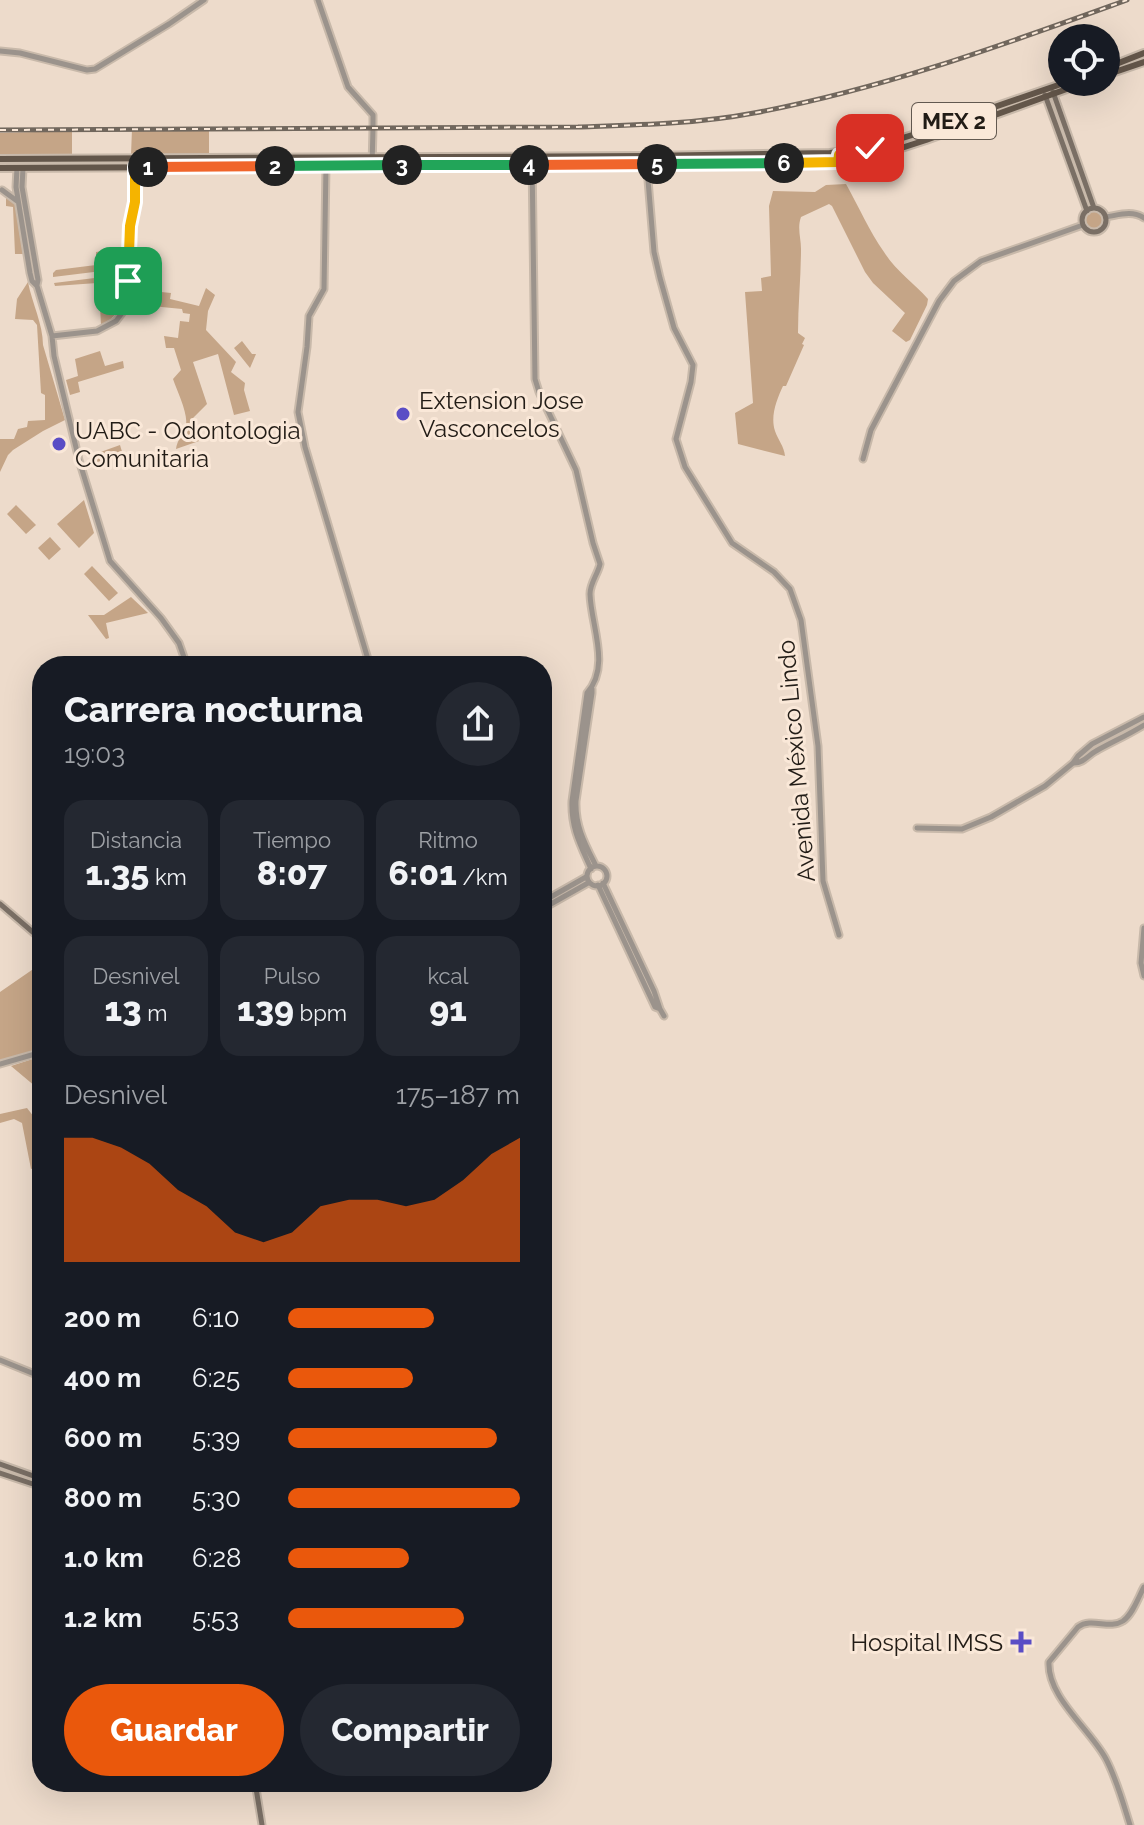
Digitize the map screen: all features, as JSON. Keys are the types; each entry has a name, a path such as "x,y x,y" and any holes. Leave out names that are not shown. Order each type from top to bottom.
{"main road":[{"path":"1120,62 1144,53"},
{"path":"1120,70 1144,62"},
{"name":"MEX 2","path":"646,160 864,149 1048,92"},
{"name":"MEX 2","path":"0,159 838,162 883,154 926,140 1048,92"},
{"path":"1049,96 1090,210"},
{"path":"838,162 839,155 864,149"},
{"name":"MEX 2","path":"0,168 135,167 202,162 326,166 372,162"},
{"path":"1090,210 1103,212 1106,217 1105,226 1099,232 1090,232 1083,225 1082,217 1090,210"},
{"path":"0,904 32,931"},
{"path":"0,1464 32,1475"},
{"path":"0,1473 32,1484"},
{"path":"257,1792 262,1825"}],"street":[{"path":"0,51 87,70 95,69 204,0"},
{"path":"318,0 348,87 373,115 372,162"},
{"name":"Avenida México Lindo","path":"646,160 654,252 674,328 693,365 676,439 685,467 732,543 774,572 790,589 801,620 818,746 823,881 839,935"},
{"path":"532,161 535,379 576,470 600,564 590,591 600,660 591,688 571,819 593,868"},
{"path":"326,166 324,289 309,316 298,412 305,447 367,656"},
{"path":"52,336 97,331 116,321 125,309 130,226 135,202 135,167"},
{"path":"20,168 16,187 18,201 30,273 37,286"},
{"path":"20,168 37,286 52,336 79,460 110,561 161,618 179,643 184,656"},
{"path":"2,190 18,201"},
{"path":"1106,217 1130,213 1144,218"},
{"path":"863,459 871,430 939,301 954,281 981,261 1083,225"},
{"path":"917,828 962,829 973,826 1045,786 1092,744 1144,717"},
{"path":"1073,763 1080,763 1095,751 1144,725"},
{"path":"587,880 594,886 607,877 603,867 593,868"},
{"path":"552,903 587,880 593,868"},
{"path":"552,897 587,880"},
{"path":"600,884 664,1016"},
{"path":"1144,928 1141,963 1144,976"},
{"path":"0,1064 32,1055"},
{"path":"0,1360 32,1373"},
{"path":"1130,1825 1105,1758 1064,1703 1048,1667 1084,1623 1109,1625 1122,1622 1144,1587"}],"shaded area":[{"path":"209,128 209,154 131,155 132,129"},
{"path":"72,131 72,154 0,155 0,133"},
{"path":"846,184 879,244 894,265 928,299 927,305 910,340 906,342 892,331 905,313 865,272 832,206 829,204 801,217 798,333 805,338 779,396 773,419 785,456 738,444 735,413 753,403 745,292 762,291 761,278 771,276 769,206 773,191 815,192 826,185"},
{"path":"6,195 15,204 23,254 15,254 13,207 6,206"},
{"path":"1090,211 1098,211 1103,220 1101,227 1090,229 1085,224 1085,216"},
{"path":"124,248 122,295 111,282 55,286 54,283 119,275 119,259 102,261 102,271 53,277 53,273 56,270 96,265 96,252"},
{"path":"28,282 65,420 13,450 0,472 0,439 14,439 18,429 27,427 28,421 45,420 37,325 33,320 15,319 17,299"},
{"path":"206,288 215,295 208,311 206,330 236,362 231,372 245,383 250,411 234,415 218,354 193,362 207,404 193,418 199,441 176,449 186,424 184,408 173,379 181,370 174,348 166,348 164,336 178,338 180,321 189,322 190,314 183,313 182,309 131,304 132,289 171,293 170,299 199,306"},
{"path":"111,297 121,302 111,319 101,325 100,306 111,305"},
{"path":"242,341 252,354 256,354 250,368 234,348"},
{"path":"100,351 105,366 123,361 124,368 78,382 80,392 70,395 66,380 78,376 75,359"},
{"path":"120,445 123,455 97,462 95,454"},
{"path":"84,500 94,533 79,548 57,524"},
{"path":"16,505 36,525 26,534 7,514"},
{"path":"50,537 61,549 49,560 38,548"},
{"path":"92,566 118,593 109,601 84,574"},
{"path":"131,597 148,613 106,623 109,638 106,639 88,615 104,615"},
{"path":"32,970 32,1055 0,1064 0,992"},
{"path":"32,1059 32,1084 11,1066"},
{"path":"27,1108 32,1114 32,1169 22,1123 14,1119 0,1123 0,1114"}],"railway":[{"path":"0,130 578,127 710,120 802,103 897,78 1127,0"}],"place":[{"name":"Extension Jose Vasconcelos","path":"403,414"},
{"name":"UABC - Odontologia Comunitaria","path":"59,444"},
{"name":"Hospital IMSS","path":"1021,1642"}],"route":[{"path":"128,281 135,167 838,162 839,155 870,148"}]}
